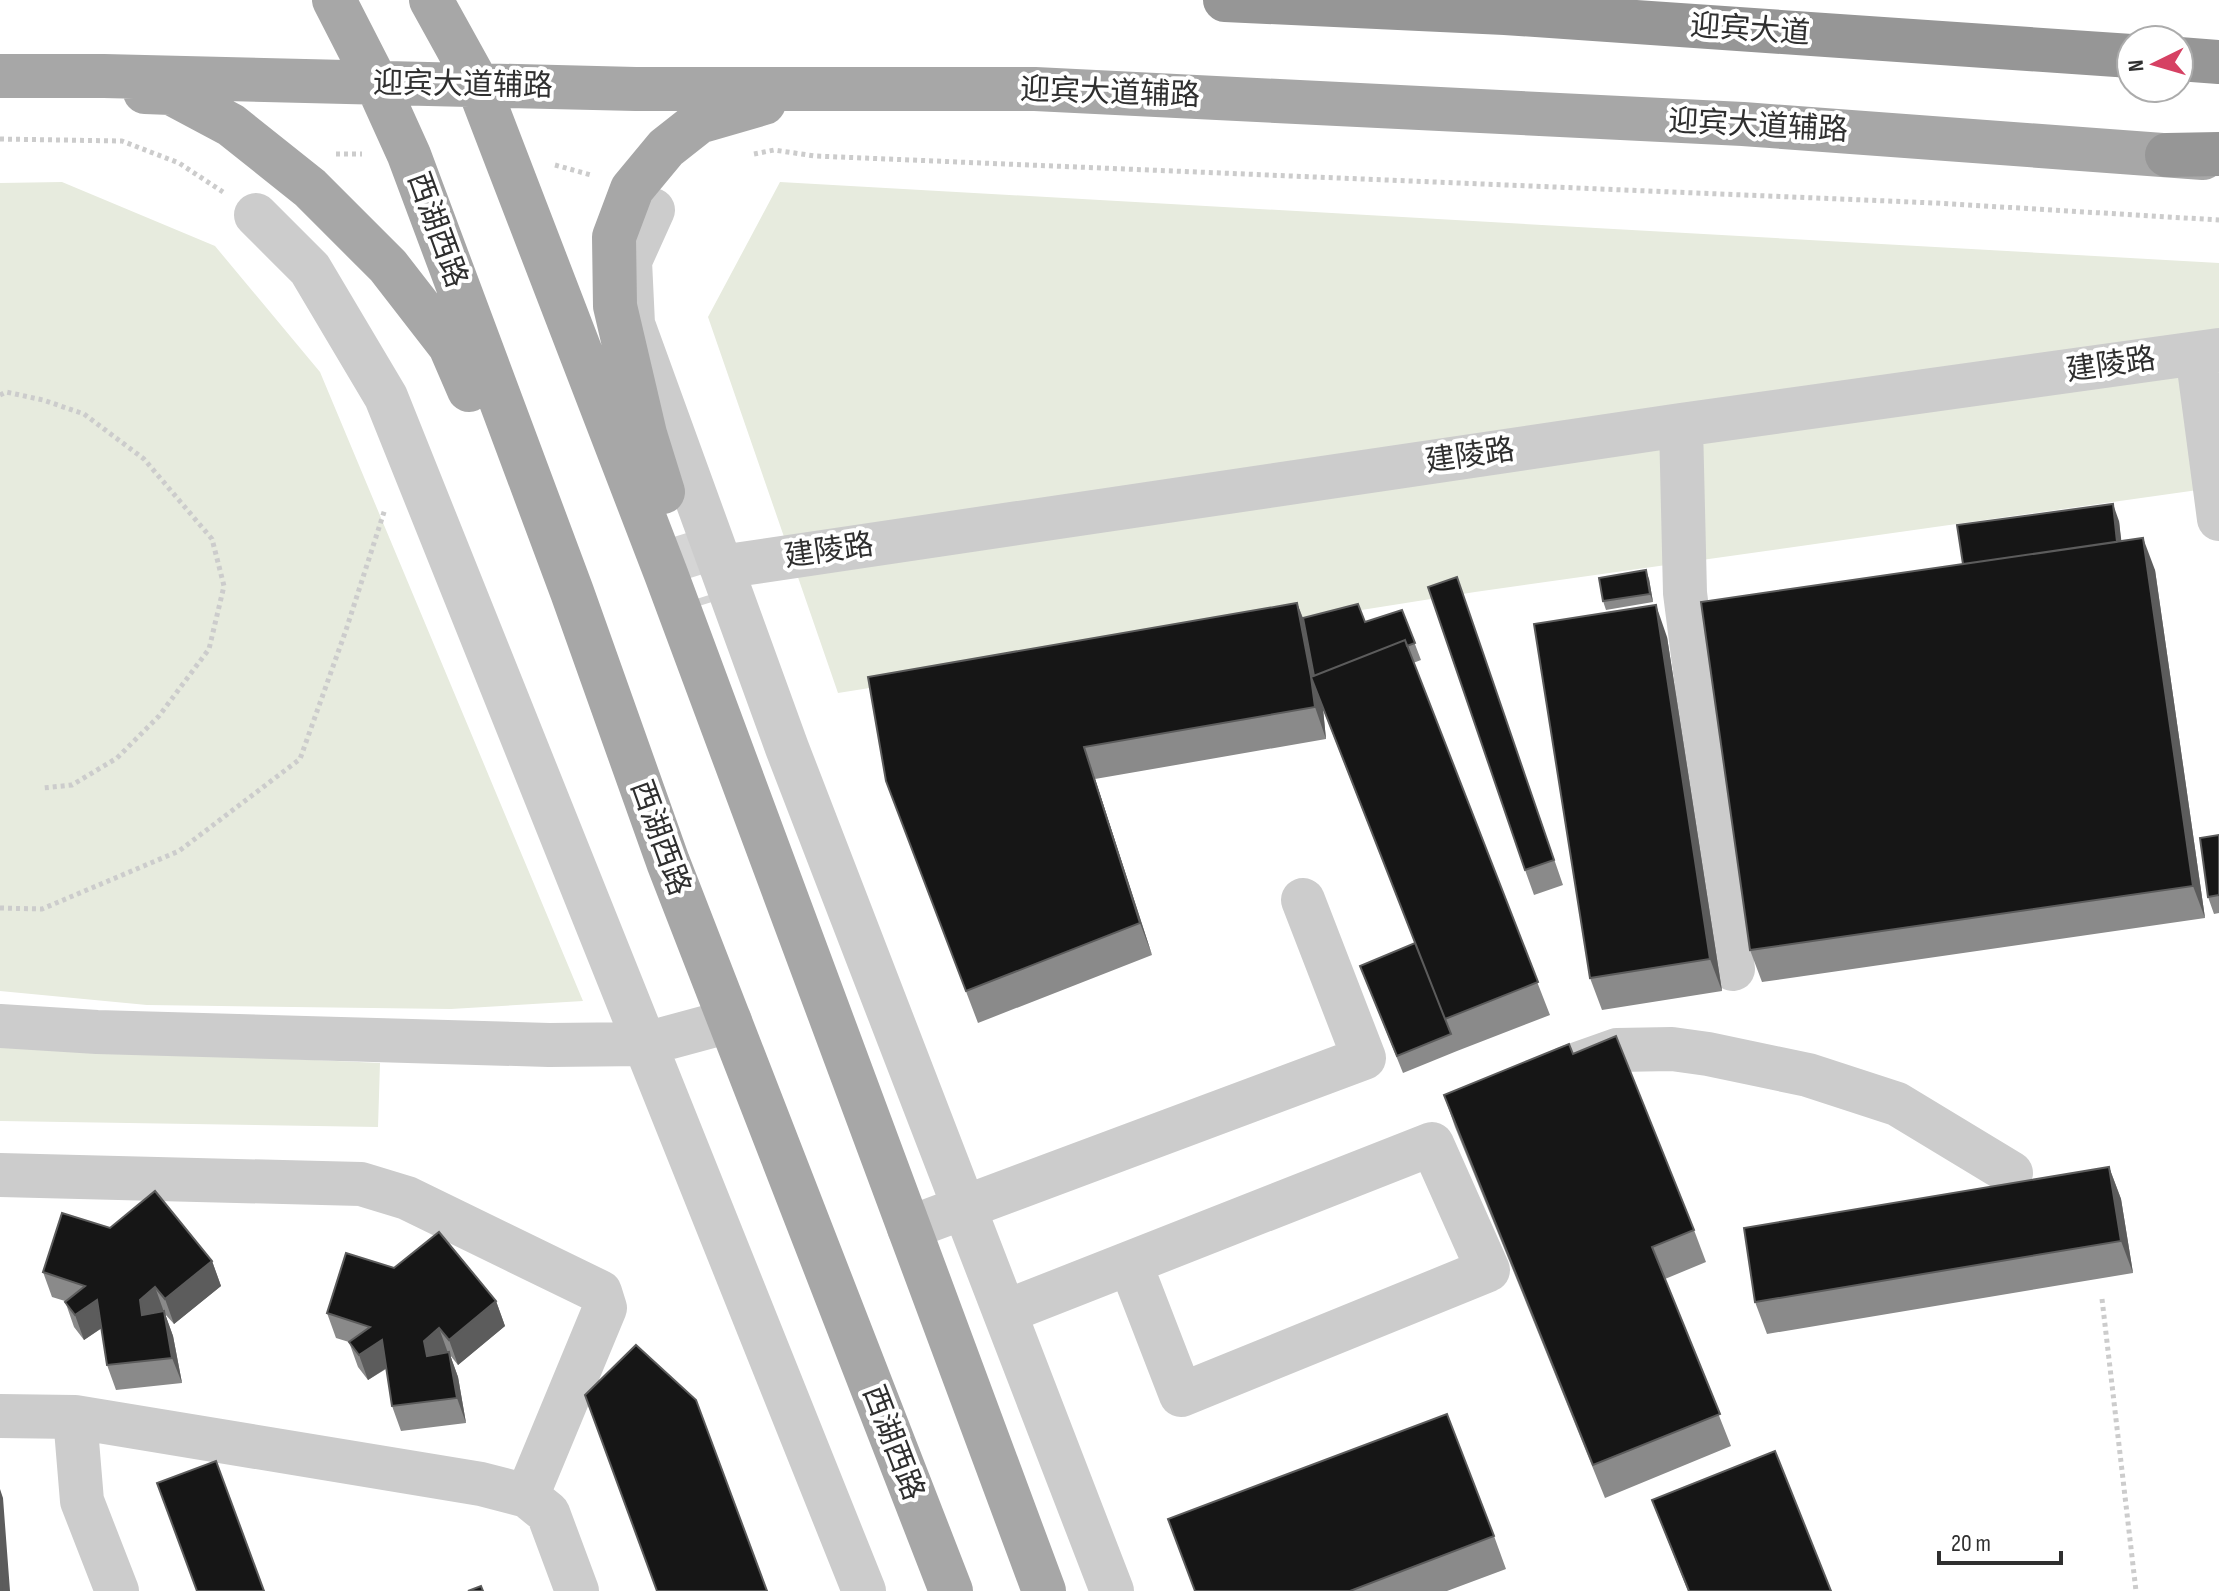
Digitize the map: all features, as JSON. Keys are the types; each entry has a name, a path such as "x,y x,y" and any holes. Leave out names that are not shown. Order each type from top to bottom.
{"highway":[{"name":"迎宾大道","path":"1225,0 1505,13 2115,55"},
{"path":"2195,60 2219,62"},
{"path":"2167,155 2219,157"}],"main road":[{"name":"西湖西路","path":"334,0 409,155 572,592 651,815 951,1591"},
{"path":"431,0 478,85 666,574 1044,1591"},
{"name":"迎宾大道辅路","path":"0,76 636,89 1035,89 1743,124 2167,155"},
{"path":"0,82 171,93 231,125 310,188 388,266 450,346 651,815"},
{"path":"677,536 645,434 615,306 614,237 632,189 666,148 699,122 814,89"},
{"path":"699,606 813,970"}],"street":[{"path":"653,210 630,261 633,324 787,748 1112,1591"},
{"path":"256,215 310,269 386,397 864,1591"},
{"path":"2208,352 2219,519"},
{"name":"建陵路","path":"721,567 1681,425 2208,352"},
{"path":"1681,425 1685,593 1733,969"},
{"path":"909,1228 1364,1058 1303,900"},
{"path":"0,1026 128,1033 549,1045 645,1044 730,1021"},
{"path":"1527,1081 1617,1050 1672,1049 1708,1054 1808,1075 1897,1104 2011,1173"},
{"path":"1005,1312 1130,1263 1442,1126 1488,1270 1181,1395 1130,1263"},
{"path":"0,1175 361,1184 407,1198 600,1292 605,1308 527,1496"},
{"path":"0,1416 75,1417 481,1484 527,1496 548,1513 577,1591"},
{"path":"75,1417 82,1501 117,1591"}],"path":[{"path":"0,139 122,141 179,163 256,215"},
{"path":"749,155 774,150 815,156 1920,202 2219,220"},
{"path":"0,395 6,392 43,400 84,414 144,459 212,539 224,586 209,649 159,716 117,758 72,785 43,788"},
{"path":"0,908 42,909 179,851 300,759 386,507"},
{"path":"2102,1299 2136,1591"}],"shaded area":[{"path":"62,182 215,246 320,372 583,1001 451,1009 147,1005 0,991 0,183"},
{"path":"780,182 2219,263 2219,487 1475,592 838,693 708,317"},
{"path":"0,1046 380,1063 378,1127 0,1121"}],"building":[{"path":"2113,504 2117,542 1963,564 1957,525"},
{"path":"2143,538 2193,886 1750,950 1701,602"},
{"path":"1646,570 1650,594 1603,601 1599,578"},
{"path":"1457,577 1554,860 1525,870 1428,587"},
{"path":"1297,603 1315,707 1084,747 1140,923 966,991 886,781 868,677"},
{"path":"1358,604 1365,622 1402,610 1415,643 1407,646 1405,640 1314,676 1303,618"},
{"path":"1656,605 1710,959 1590,978 1534,624"},
{"path":"1405,640 1538,982 1445,1019 1311,677"},
{"path":"2219,835 2219,895 2208,897 2200,838"},
{"path":"1415,943 1451,1034 1397,1056 1360,966"},
{"path":"1616,1036 1694,1230 1652,1247 1720,1414 1593,1465 1444,1095 1569,1044 1573,1054"},
{"path":"2109,1167 2121,1241 1755,1302 1744,1228"},
{"path":"155,1191 212,1261 165,1299 155,1287 140,1300 142,1315 164,1311 172,1358 107,1365 97,1300 75,1315 65,1302 85,1286 43,1272 62,1213 110,1228"},
{"path":"439,1232 496,1301 449,1340 439,1328 424,1341 427,1356 449,1352 457,1398 392,1406 382,1340 359,1355 349,1342 370,1327 327,1313 346,1253 394,1268"},
{"path":"636,1345 696,1400 767,1591 657,1591 585,1395"},
{"path":"1447,1414 1494,1536 1350,1591 1195,1591 1168,1519"},
{"path":"1775,1451 1831,1591 1689,1591 1652,1500"},
{"path":"216,1461 264,1591 197,1591 157,1483"}],"tunnel":[{"path":"677,536 699,606"}]}
